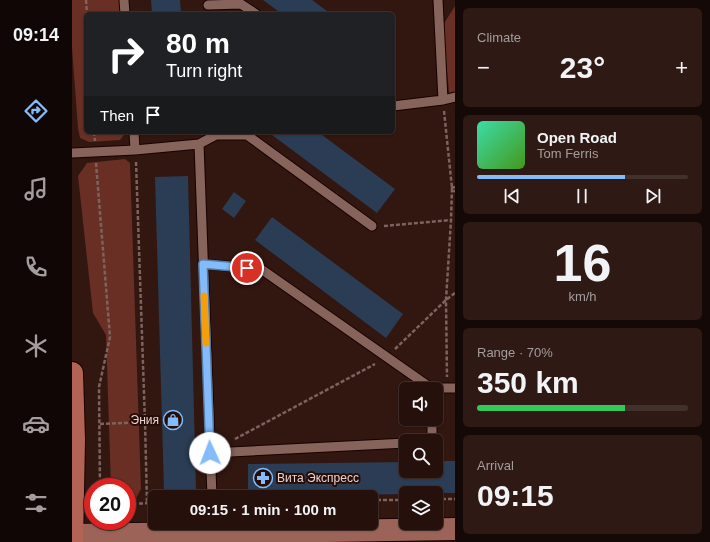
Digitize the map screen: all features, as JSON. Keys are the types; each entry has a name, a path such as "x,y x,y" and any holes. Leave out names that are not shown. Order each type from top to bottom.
{"main road":[{"path":"72,372 74,440 72,542"}],"street":[{"path":"324,530 434,532 455,529"},
{"path":"72,535 173,538 205,530"}],"lane":[{"path":"124,0 125,12"},
{"path":"438,0 443,100"},
{"path":"208,6 241,4 253,12"},
{"path":"395,106 443,100 455,97"},
{"path":"134,134 135,150"},
{"path":"72,153 135,150 199,144 216,134 247,135 372,226"},
{"path":"199,144 212,490"},
{"path":"203,264 261,269 421,382"},
{"path":"210,453 399,443"}],"path":[{"path":"86,0 87,12"},
{"path":"443,100 453,188 446,300 451,388"},
{"path":"94,134 94,142"},
{"path":"135,150 147,503 136,504"},
{"path":"96,161 110,337 99,387 100,478"},
{"path":"453,188 455,192"},
{"path":"372,226 451,220"},
{"path":"210,453 386,357 455,293"},
{"path":"100,424 145,422"},
{"path":"443,500 455,499"},
{"path":"378,500 399,500"}],"shaded area":[{"path":"72,0 119,0 120,12 84,12 84,134 124,134 120,140 89,142 80,138 72,48"},
{"path":"455,6 455,92 449,93 443,25"},
{"path":"125,159 130,163 141,489 136,498 136,478 111,478 106,335 93,313 78,176 87,163"}],"building":[{"path":"151,0 180,0 181,12 152,12"},
{"path":"263,0 312,0 328,12 279,12"},
{"path":"271,134 321,134 395,189 377,213"},
{"path":"188,176 196,490 164,490 155,177"},
{"path":"234,192 246,201 234,218 222,209"},
{"path":"272,217 403,314 386,338 255,240"},
{"path":"443,461 455,461 455,493 443,493 443,486 399,486 399,494 378,495 378,490 248,490 248,464 399,462 399,478 443,478"}],"slow traffic":[{"path":"204,296 206,343"}],"place":[{"name":"Эния","path":"173,420"},
{"name":"Вита Экспресс","path":"263,478"}],"route":[{"path":"210,453 203,264 247,268"}]}
